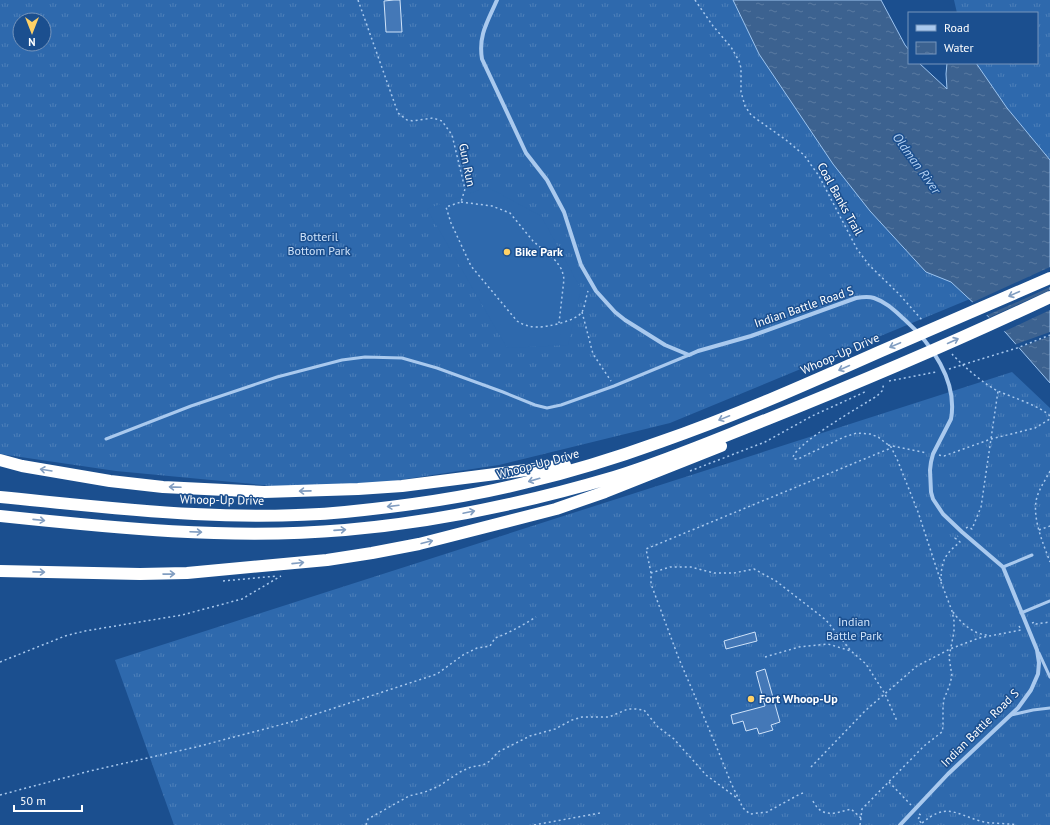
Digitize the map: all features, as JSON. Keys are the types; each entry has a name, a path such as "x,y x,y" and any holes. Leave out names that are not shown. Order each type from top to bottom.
{"highway":[{"name":"Whoop-Up Drive","path":"0,496 168,513 256,516 320,514 430,502 492,491 660,443 790,392 1050,278"},
{"path":"0,572 140,574 187,573 326,560 418,544 518,519 556,509 605,492 773,425 892,368 1050,297"},
{"path":"0,516 77,524 252,534 342,530 390,526 435,519 525,500 616,476 724,436 892,368"},
{"path":"0,460 22,466 110,481 163,487 264,492 339,490 402,486 608,459"}],"street":[{"path":"497,0 482,35 480,48 482,58 526,153 547,180 564,212 581,265 596,291 615,312 664,345 689,355"},
{"name":"Indian Battle Road S","path":"689,355 751,336 856,298 870,297 888,305 911,325 928,345 944,373 948,382 953,405 951,419 933,454 930,470 930,484 933,499 943,514 1003,567 1037,650 1039,668 1036,679 1023,703 948,774 900,825"}],"lane":[{"path":"106,439 191,406 277,377 342,360 365,357 402,358 437,368 504,392 535,405 547,408 561,405 614,386 689,355"},
{"path":"1003,567 1032,555"},
{"path":"1021,613 1050,600"},
{"path":"1037,650 1050,677"},
{"path":"1011,715 1050,708"}],"path":[{"name":"Gun Run","path":"358,0 398,113 407,120 413,121 433,118 442,121 452,135 465,189 461,202 446,207 451,223 471,266 517,321 524,325 538,327 559,323 575,318 582,312"},
{"name":"Coal Banks Trail","path":"695,0 713,26 731,47 739,61 741,68 741,92 745,106 751,115 804,155 819,176 857,249 865,260 899,294 924,323"},
{"path":"461,202 492,206 510,213 533,241 556,261 562,270 564,279 559,323"},
{"path":"596,291 588,291 582,312 593,354 614,386"},
{"path":"948,369 1017,348 1050,335"},
{"path":"950,351 960,362 998,391 1047,413 1050,416"},
{"path":"908,377 936,372"},
{"path":"860,825 862,809 924,746 942,732 944,699 950,687 952,676 949,657 954,632 952,611 918,512 891,447 878,437 870,434 857,433 844,437 798,459 794,459 793,457 795,452 812,438 877,396 882,391 884,383"},
{"path":"941,582 943,560 951,549 960,542 956,538 968,526 972,529 981,507 998,391"},
{"path":"991,439 1034,428 1049,421 1050,419"},
{"path":"803,793 767,812 750,814 743,808 679,659 651,584 651,573 646,549 891,447"},
{"path":"1050,472 1038,494 1036,502 1039,530 1050,562"},
{"path":"1039,530 1050,526"},
{"path":"651,573 670,567 691,567 714,573 734,573 754,569 776,581 826,620 851,651 866,664 885,694 897,721"},
{"path":"0,662 66,636 85,631 182,615 242,599 280,576"},
{"path":"952,611 962,622 974,631 979,634 989,636"},
{"path":"0,795 90,771 196,747 296,721 437,674 463,655 477,648 490,646 494,638 506,634 514,628 522,626 536,617"},
{"path":"811,767 866,710 917,666 950,649 973,640 1021,630 1019,626 1035,622 1036,624 1050,622"},
{"path":"765,657 799,648 828,644 851,651"},
{"path":"366,825 368,819 409,796 425,792 439,786 460,772 471,767 483,765 490,761 498,752 530,736 554,729 582,717 609,717 628,709 636,708 644,710 658,727 674,739 706,775 738,799"},
{"path":"889,782 921,815 918,819 923,825"},
{"path":"813,801 820,810 826,813 838,814 851,809 861,818"},
{"path":"922,822 937,813 944,811 960,814 980,821 1017,825"},
{"path":"534,825 600,813"}],"green space":[{"name":"Botteril Bottom Park","path":"0,0 736,0 840,173 970,299 670,423 499,465 326,491 116,471 0,454"},
{"path":"954,0 1050,0 1050,160 1007,108 977,64 1038,64 1038,12 957,12"},
{"name":"Bike Park","path":"487,187 541,216 581,289 568,345 507,348 427,209"},
{"name":"Indian Battle Park","path":"1012,372 1050,408 1050,825 174,825 115,660"}],"water":[{"name":"Oldman River","path":"733,0 881,0 908,49 908,64 920,64 947,89 947,64 977,64 1007,108 1050,160 1050,383 1006,333 951,282 926,272 870,211 833,164 759,54"}],"pier":[{"path":"1050,267 1050,287 1024,299 985,316 971,303"},
{"path":"1050,290 1050,310 1003,332 988,318"},
{"path":"1050,332 1050,336 1021,347 1017,348 1014,345"}],"building":[{"path":"400,0 402,32 386,32 384,1"},
{"path":"755,632 757,641 726,649 724,641"},
{"path":"765,669 780,722 771,725 773,730 759,734 757,728 746,731 743,721 733,724 731,715 765,706 756,672"}],"place":[{"name":"Bike Park","path":"507,252"},
{"name":"Fort Whoop-Up","path":"751,699"}]}
